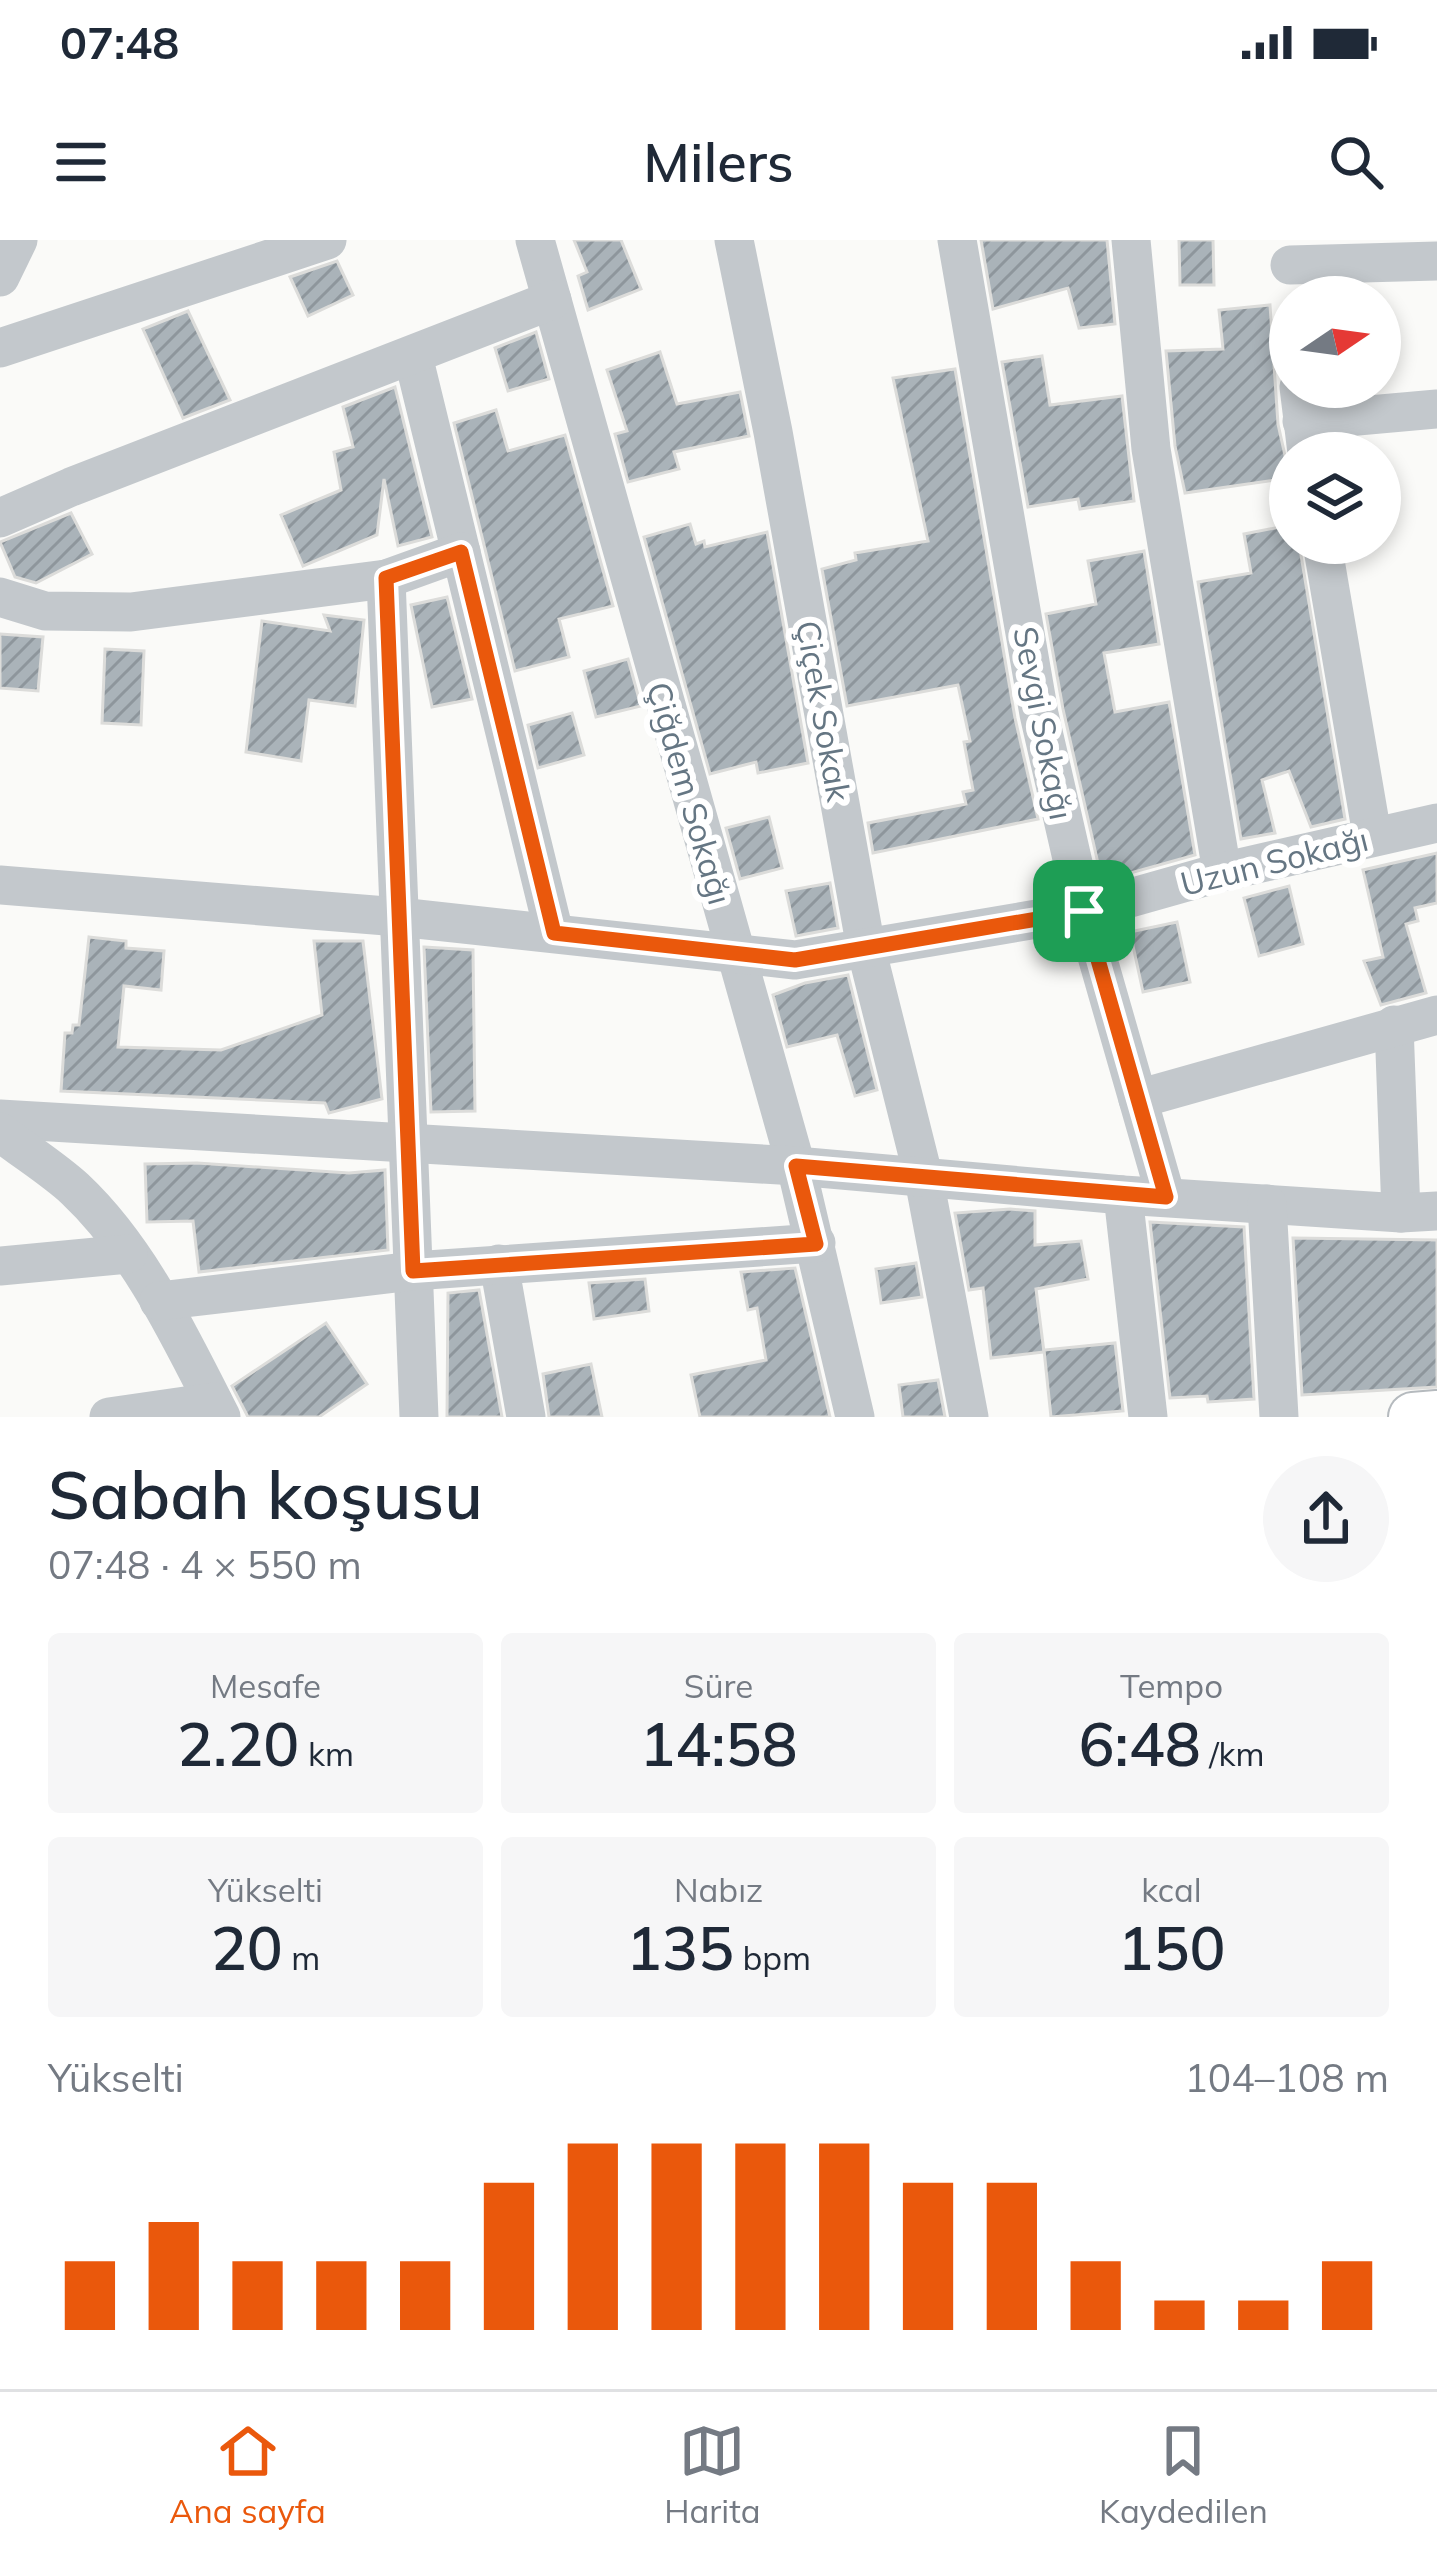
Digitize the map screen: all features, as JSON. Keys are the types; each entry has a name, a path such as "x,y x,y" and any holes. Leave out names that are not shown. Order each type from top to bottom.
{"main road":[{"path":"1412,1417 1437,1415"}],"street":[{"path":"0,277 18,240"},
{"path":"0,347 327,240"},
{"name":"Çiğdem Sokağı","path":"535,240 796,1166 855,1417"},
{"name":"Çiçek Sokak","path":"734,240 866,948 924,1179 969,1417"},
{"name":"Sevgi Sokağı","path":"957,240 1040,714 1084,911 1166,1197"},
{"path":"1131,240 1151,449 1222,872"},
{"path":"1290,267 1437,261"},
{"path":"0,518 552,300"},
{"path":"413,356 554,933"},
{"path":"1303,420 1437,409"},
{"path":"0,597 46,611 131,612 386,578 461,552"},
{"path":"1326,564 1372,835"},
{"path":"386,578 419,1417"},
{"name":"Uzun Sokağı","path":"0,885 399,917 795,960 1084,911 1222,872 1437,823"},
{"path":"1138,1100 1437,1015"},
{"path":"0,1119 796,1166 1123,1195 1419,1212 1394,1025"},
{"path":"0,1132 75,1190 128,1254 217,1410 109,1417"},
{"path":"1123,1195 1148,1417"},
{"path":"1268,1204 1279,1417"},
{"path":"158,1301 413,1271 816,1244"},
{"path":"0,1266 128,1254"},
{"path":"499,1264 526,1417"}],"building":[{"path":"574,240 621,240 641,289 588,310 578,276 587,272"},
{"path":"981,240 1107,240 1115,324 1079,328 1068,288 993,309"},
{"path":"1179,240 1213,240 1214,285 1180,285"},
{"path":"337,261 353,295 308,316 290,277"},
{"path":"1269,305 1269,408 1277,408 1280,432 1269,432 1269,481 1185,493 1175,446 1166,351 1223,349 1219,310"},
{"path":"188,311 230,400 183,418 143,329"},
{"path":"536,332 549,379 508,391 495,348"},
{"path":"660,352 677,404 740,392 749,436 674,452 679,469 628,482 615,434 627,431 607,370"},
{"path":"1042,356 1050,405 1122,396 1134,501 1080,509 1078,499 1028,507 1002,362"},
{"path":"955,369 1015,718 1038,819 873,853 868,823 966,804 963,792 973,790 964,742 970,741 958,685 847,706 822,569 856,560 855,553 928,541 893,378"},
{"path":"395,387 432,537 398,546 384,479 377,535 303,566 281,515 341,490 334,452 353,447 343,407"},
{"path":"496,410 508,451 565,435 613,606 559,619 569,657 515,671 454,423"},
{"path":"71,513 92,554 36,583 15,577 0,542"},
{"path":"690,524 696,544 704,541 705,547 767,532 808,763 758,773 756,762 710,774 644,537"},
{"path":"1269,529 1269,564 1302,564 1345,819 1311,827 1289,771 1262,780 1275,833 1241,839 1198,582 1251,573 1244,534"},
{"path":"1144,551 1159,644 1104,653 1115,712 1169,702 1195,855 1102,881 1046,614 1096,604 1088,561"},
{"path":"447,597 472,699 432,707 411,605"},
{"path":"324,615 364,620 355,706 309,700 301,761 246,752 262,621 330,631"},
{"path":"0,634 43,637 38,691 0,688"},
{"path":"105,649 144,651 141,725 102,723"},
{"path":"628,659 641,706 596,717 584,671"},
{"path":"572,713 584,755 538,768 528,725"},
{"path":"769,817 782,868 740,879 726,828"},
{"path":"1437,853 1437,903 1415,908 1418,921 1406,924 1426,993 1381,1005 1364,961 1383,957 1363,870"},
{"path":"830,883 838,928 796,936 786,891"},
{"path":"1289,886 1303,944 1259,956 1244,898"},
{"path":"1177,922 1190,982 1143,992 1130,932"},
{"path":"89,937 126,941 126,948 164,951 161,990 124,986 118,1047 221,1050 322,1015 314,941 363,941 382,1099 329,1113 325,1103 61,1091 65,1033 79,1025"},
{"path":"424,947 473,950 475,1111 431,1112"},
{"path":"848,975 877,1090 855,1096 837,1035 787,1047 773,995"},
{"path":"145,1164 349,1173 385,1170 388,1250 199,1272 193,1221 147,1222"},
{"path":"1035,1211 1035,1245 1081,1241 1088,1279 1036,1289 1044,1352 991,1358 983,1288 969,1290 955,1213"},
{"path":"1150,1222 1244,1227 1254,1399 1170,1398"},
{"path":"1293,1238 1437,1240 1437,1387 1302,1395"},
{"path":"916,1263 922,1297 881,1303 876,1269"},
{"path":"795,1268 830,1417 700,1417 691,1375 766,1360 757,1308 748,1310 741,1272"},
{"path":"645,1279 649,1311 594,1319 589,1283"},
{"path":"479,1290 502,1417 447,1417 448,1293"},
{"path":"326,1323 367,1384 319,1417 248,1417 232,1386"},
{"path":"1115,1343 1123,1411 1051,1417 1044,1350"},
{"path":"591,1364 602,1417 549,1417 543,1374"},
{"path":"938,1380 945,1417 903,1417 899,1385"}],"route":[{"path":"461,552 554,933 795,960 1084,911 1166,1197 796,1166 816,1244 413,1271 386,578 461,552"}]}
